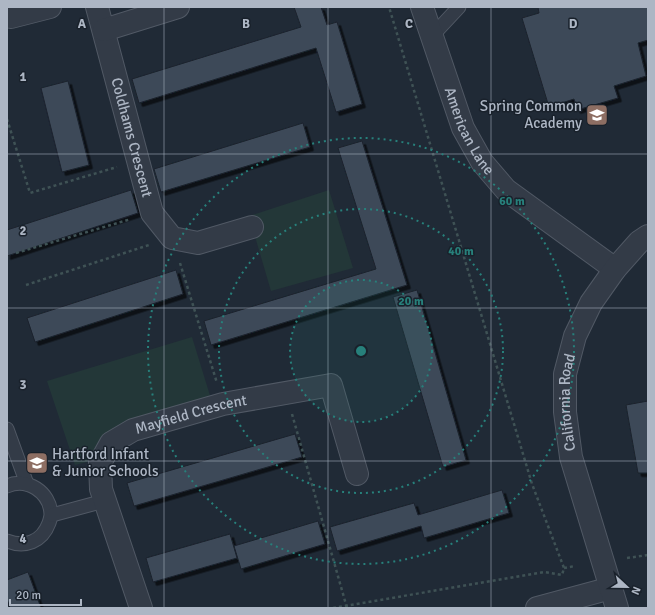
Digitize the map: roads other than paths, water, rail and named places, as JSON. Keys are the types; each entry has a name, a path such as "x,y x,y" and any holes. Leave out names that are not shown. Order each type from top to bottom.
{"street":[{"path":"11,17 50,7"},
{"name":"Coldhams Crescent","path":"97,7 152,213 172,238 198,243 252,227"},
{"path":"104,30 178,7"},
{"name":"American Lane","path":"422,7 463,128 482,162 506,190 614,269"},
{"name":"California Road","path":"614,598 571,457 565,412 565,374 575,336 591,303 614,269 639,242 648,236"},
{"name":"Mayfield Crescent","path":"141,608 100,489 100,463 111,443 133,430 223,404 331,385 357,474"},
{"path":"537,608 614,598"}],"lane":[{"path":"432,36 460,7"},
{"path":"7,429 27,484"},
{"path":"7,486 16,483 36,487 46,497 52,516 47,530 40,538 26,544 16,544 7,541"},
{"path":"52,516 104,501"}],"place":[{"name":"Spring Common Academy","path":"597,115"},
{"name":"Hartford Infant & Junior Schools","path":"37,463"}]}
